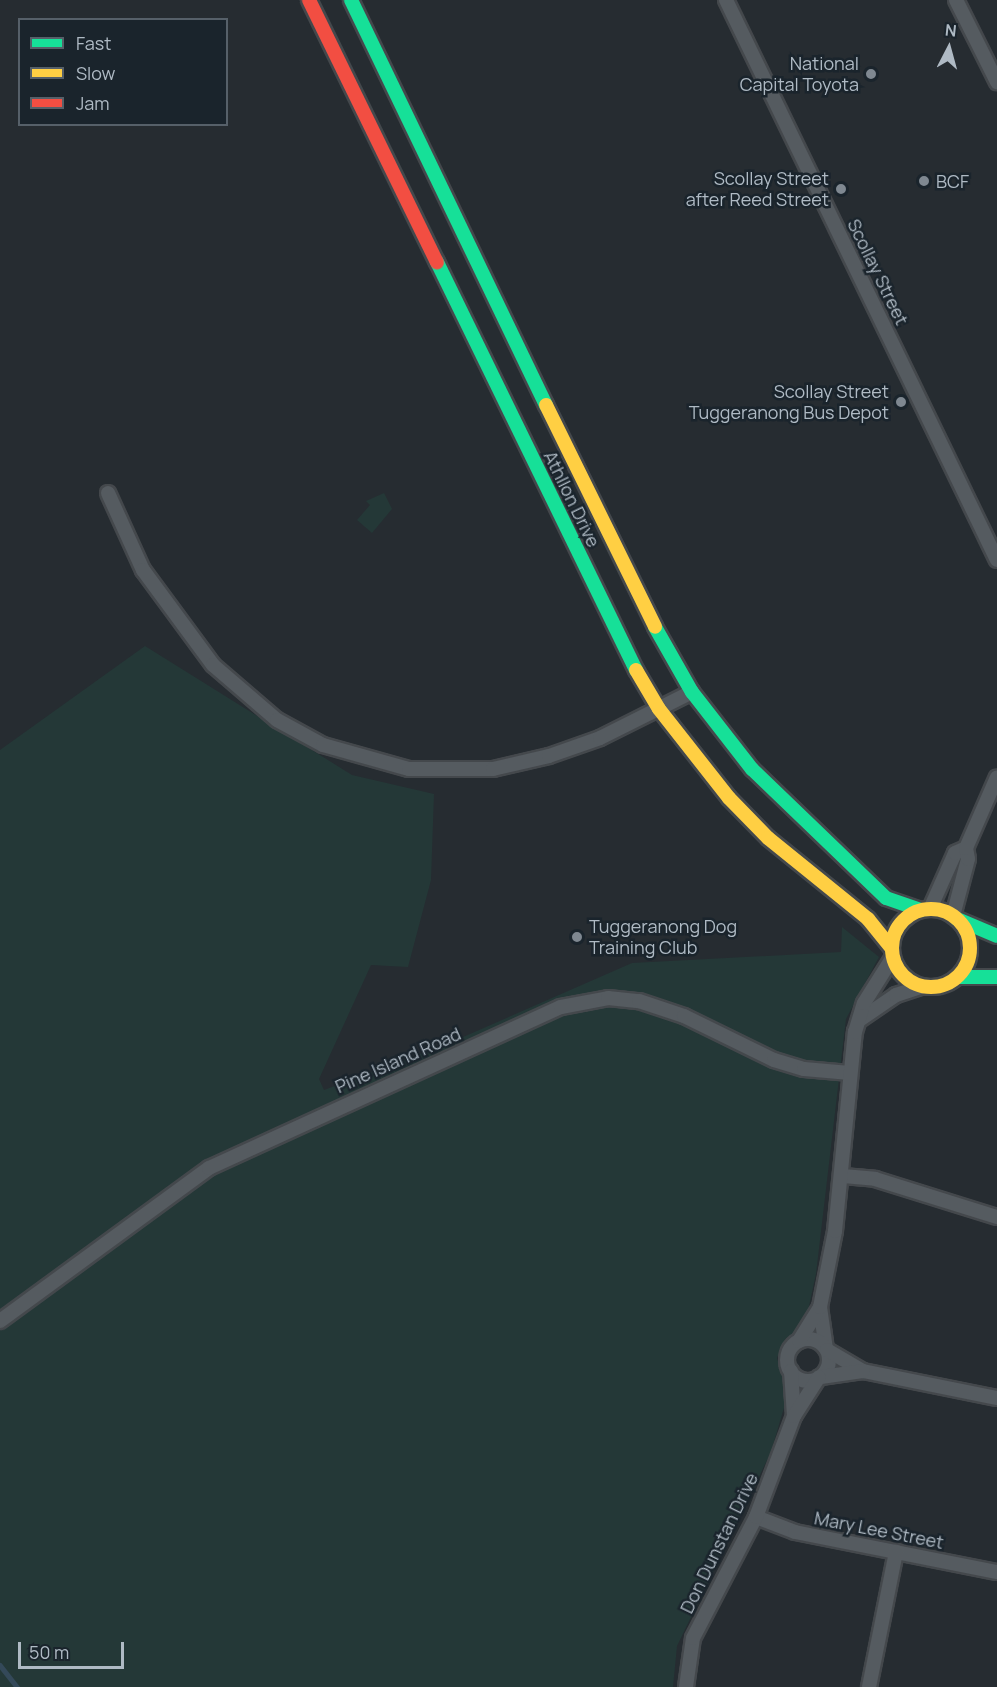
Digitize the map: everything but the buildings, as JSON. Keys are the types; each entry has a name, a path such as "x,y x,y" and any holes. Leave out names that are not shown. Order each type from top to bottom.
{"main road":[{"name":"Athllon Drive","path":"309,0 632,661 659,709 737,806 802,867 868,919 893,953"},
{"path":"320,0 340,64"},
{"name":"Athllon Drive","path":"351,0 640,601 692,692 752,769 886,898 925,910"},
{"path":"997,936 955,918 925,910 900,925 893,953 906,978 923,986 942,986 958,977 997,977"},
{"path":"955,918 967,932 971,951 958,977"}],"street":[{"name":"Scollay Street","path":"726,0 997,560"},
{"path":"956,0 997,82"},
{"path":"108,493 143,570 204,647 213,664 278,720 323,745 409,769 494,769 549,756 600,738 692,692"},
{"path":"955,918 968,859 966,848 997,777"},
{"path":"925,910 955,853 966,848"},
{"path":"820,1377 829,1362 820,1307 843,1176 855,1032 861,1019 864,1003 893,953"},
{"path":"861,1019 896,995 923,986"},
{"name":"Pine Island Road","path":"0,1321 209,1168 568,1005 608,998 654,1004 774,1060 804,1069 850,1073"},
{"path":"843,1176 875,1179 997,1217"},
{"path":"820,1307 788,1354 791,1371 807,1381 863,1371"},
{"path":"799,1341 818,1341 827,1350 863,1371 997,1398"},
{"name":"Don Dunstan Drive","path":"791,1371 794,1416"},
{"name":"Don Dunstan Drive","path":"686,1687 693,1638 756,1517 794,1416 820,1377"},
{"name":"Mary Lee Street","path":"756,1517 795,1532 997,1572"},
{"path":"869,1687 896,1552"}],"green space":[{"path":"384,493 392,509 372,533 357,520 370,505 366,501"},
{"path":"145,646 352,775 434,794 431,880 408,967 371,965 319,1079 324,1090 454,1041 632,963 841,952 842,927 879,957 846,1019 816,1274 808,1311 797,1332 786,1338 777,1358 788,1394 771,1452 677,1646 673,1687 0,1687 0,750"}],"waterway":[{"path":"0,1665 17,1687"}],"traffic: fast":[{"path":"351,0 546,405"},
{"path":"437,262 636,670"},
{"path":"655,627 692,692 752,769 886,898 921,910"},
{"path":"957,919 997,936"},
{"path":"958,977 997,977"}],"traffic: slow":[{"path":"546,405 655,627"},
{"path":"636,670 659,709 729,798 768,838 868,919 892,949"},
{"path":"931,909 946,912 959,920 967,933 970,948 967,963 959,976 946,984 931,987 916,984 903,976 895,963 892,948 895,933 903,920 916,912 931,909"}],"traffic: jam":[{"path":"309,0 437,262"}],"place":[{"name":"National Capital Toyota","path":"871,74"},
{"name":"BCF","path":"924,181"},
{"name":"Scollay Street after Reed Street","path":"841,189"},
{"name":"Scollay Street Tuggeranong Bus Depot","path":"901,402"},
{"name":"Tuggeranong Dog Training Club","path":"577,937"}]}
